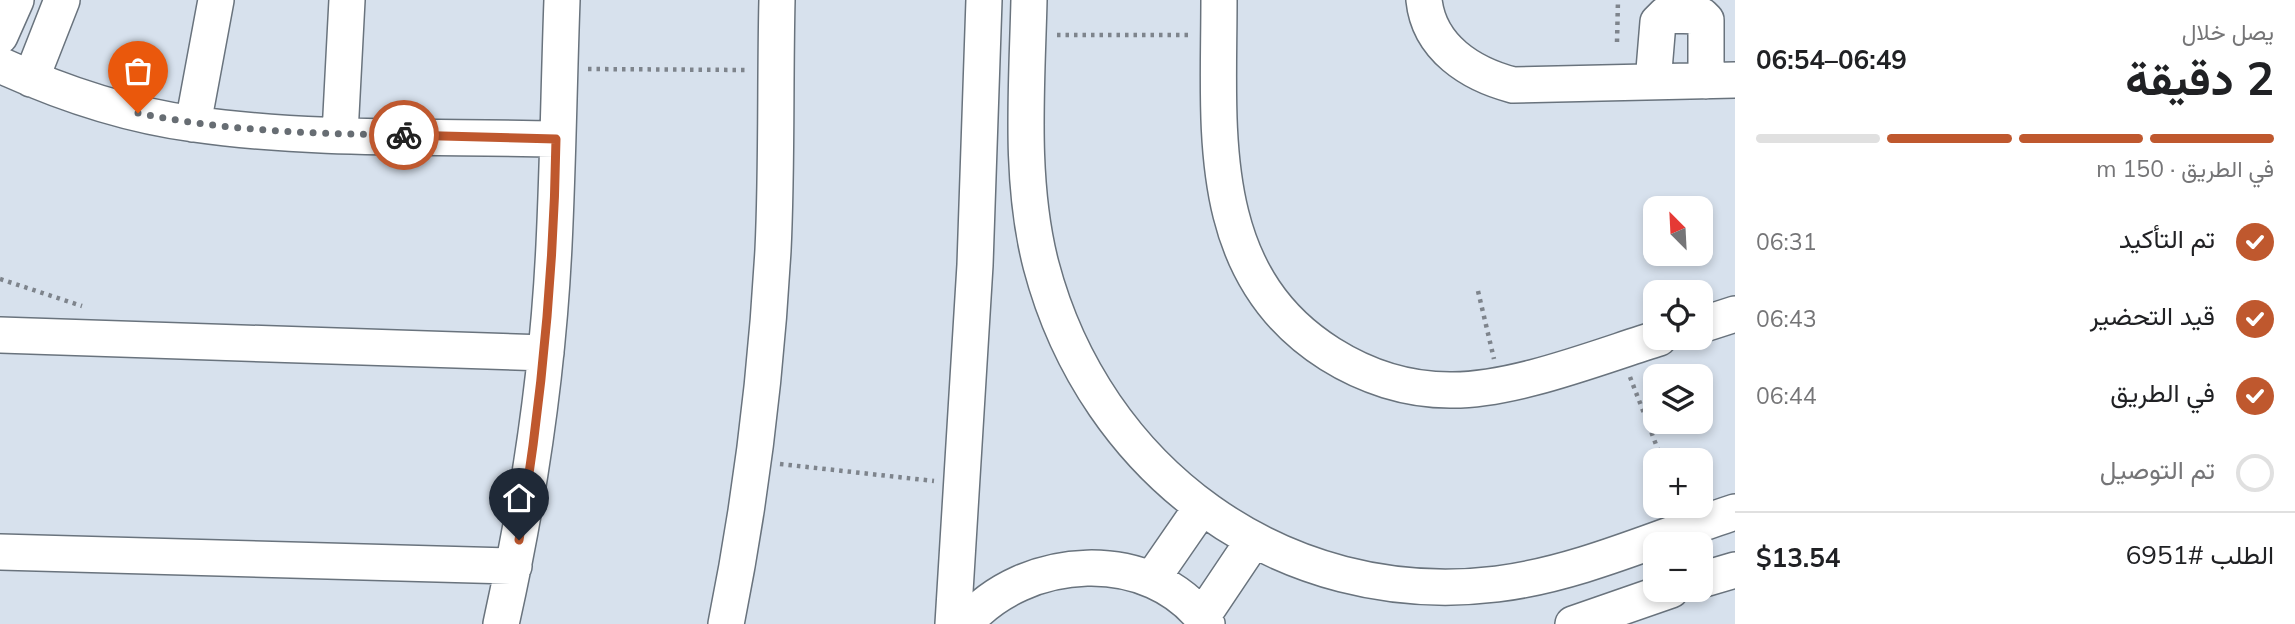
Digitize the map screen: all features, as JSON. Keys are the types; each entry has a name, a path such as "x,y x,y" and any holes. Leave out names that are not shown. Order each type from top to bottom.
{"street":[{"path":"0,36 16,0"},
{"path":"31,79 62,0"},
{"path":"193,124 216,0"},
{"path":"340,134 346,0"},
{"path":"501,624 532,460 546,353 554,244 562,0"},
{"path":"726,624 754,461 766,354 773,247 778,0"},
{"path":"953,624 959,483 975,265 985,0"},
{"path":"1029,0 1027,118 1031,202 1040,262 1058,321 1081,370 1110,415 1144,456 1201,508 1253,541 1290,556 1357,577 1427,587 1498,584 1567,568 1735,512"},
{"path":"1219,0 1221,167 1230,216 1246,263 1274,306 1309,341 1352,368 1387,380 1450,390 1500,385 1643,343"},
{"path":"1424,0 1438,38 1458,61 1484,77 1513,85 1653,82 1720,80 1706,20 1702,16 1665,15 1658,22 1653,82"},
{"path":"0,65 97,102 193,124 340,134 556,139"},
{"path":"1713,321 1735,314"},
{"path":"0,335 546,353"},
{"path":"1152,579 1201,508"},
{"path":"965,624 1004,590 1037,575 1085,568 1109,569 1152,579 1205,621 1253,541"},
{"path":"0,551 514,566"},
{"path":"1713,576 1735,570"},
{"path":"1573,624 1643,600"}],"path":[{"path":"1617,42 1618,0"},
{"path":"1028,34 1219,35"},
{"path":"559,68 776,71"},
{"path":"1478,292 1500,385"},
{"path":"1620,350 1657,448"},
{"path":"754,461 959,483"}],"way so far":[{"path":"138,113 193,124 243,129 404,135"}],"route":[{"path":"404,135 556,139 554,244 546,353 519,540"}]}
